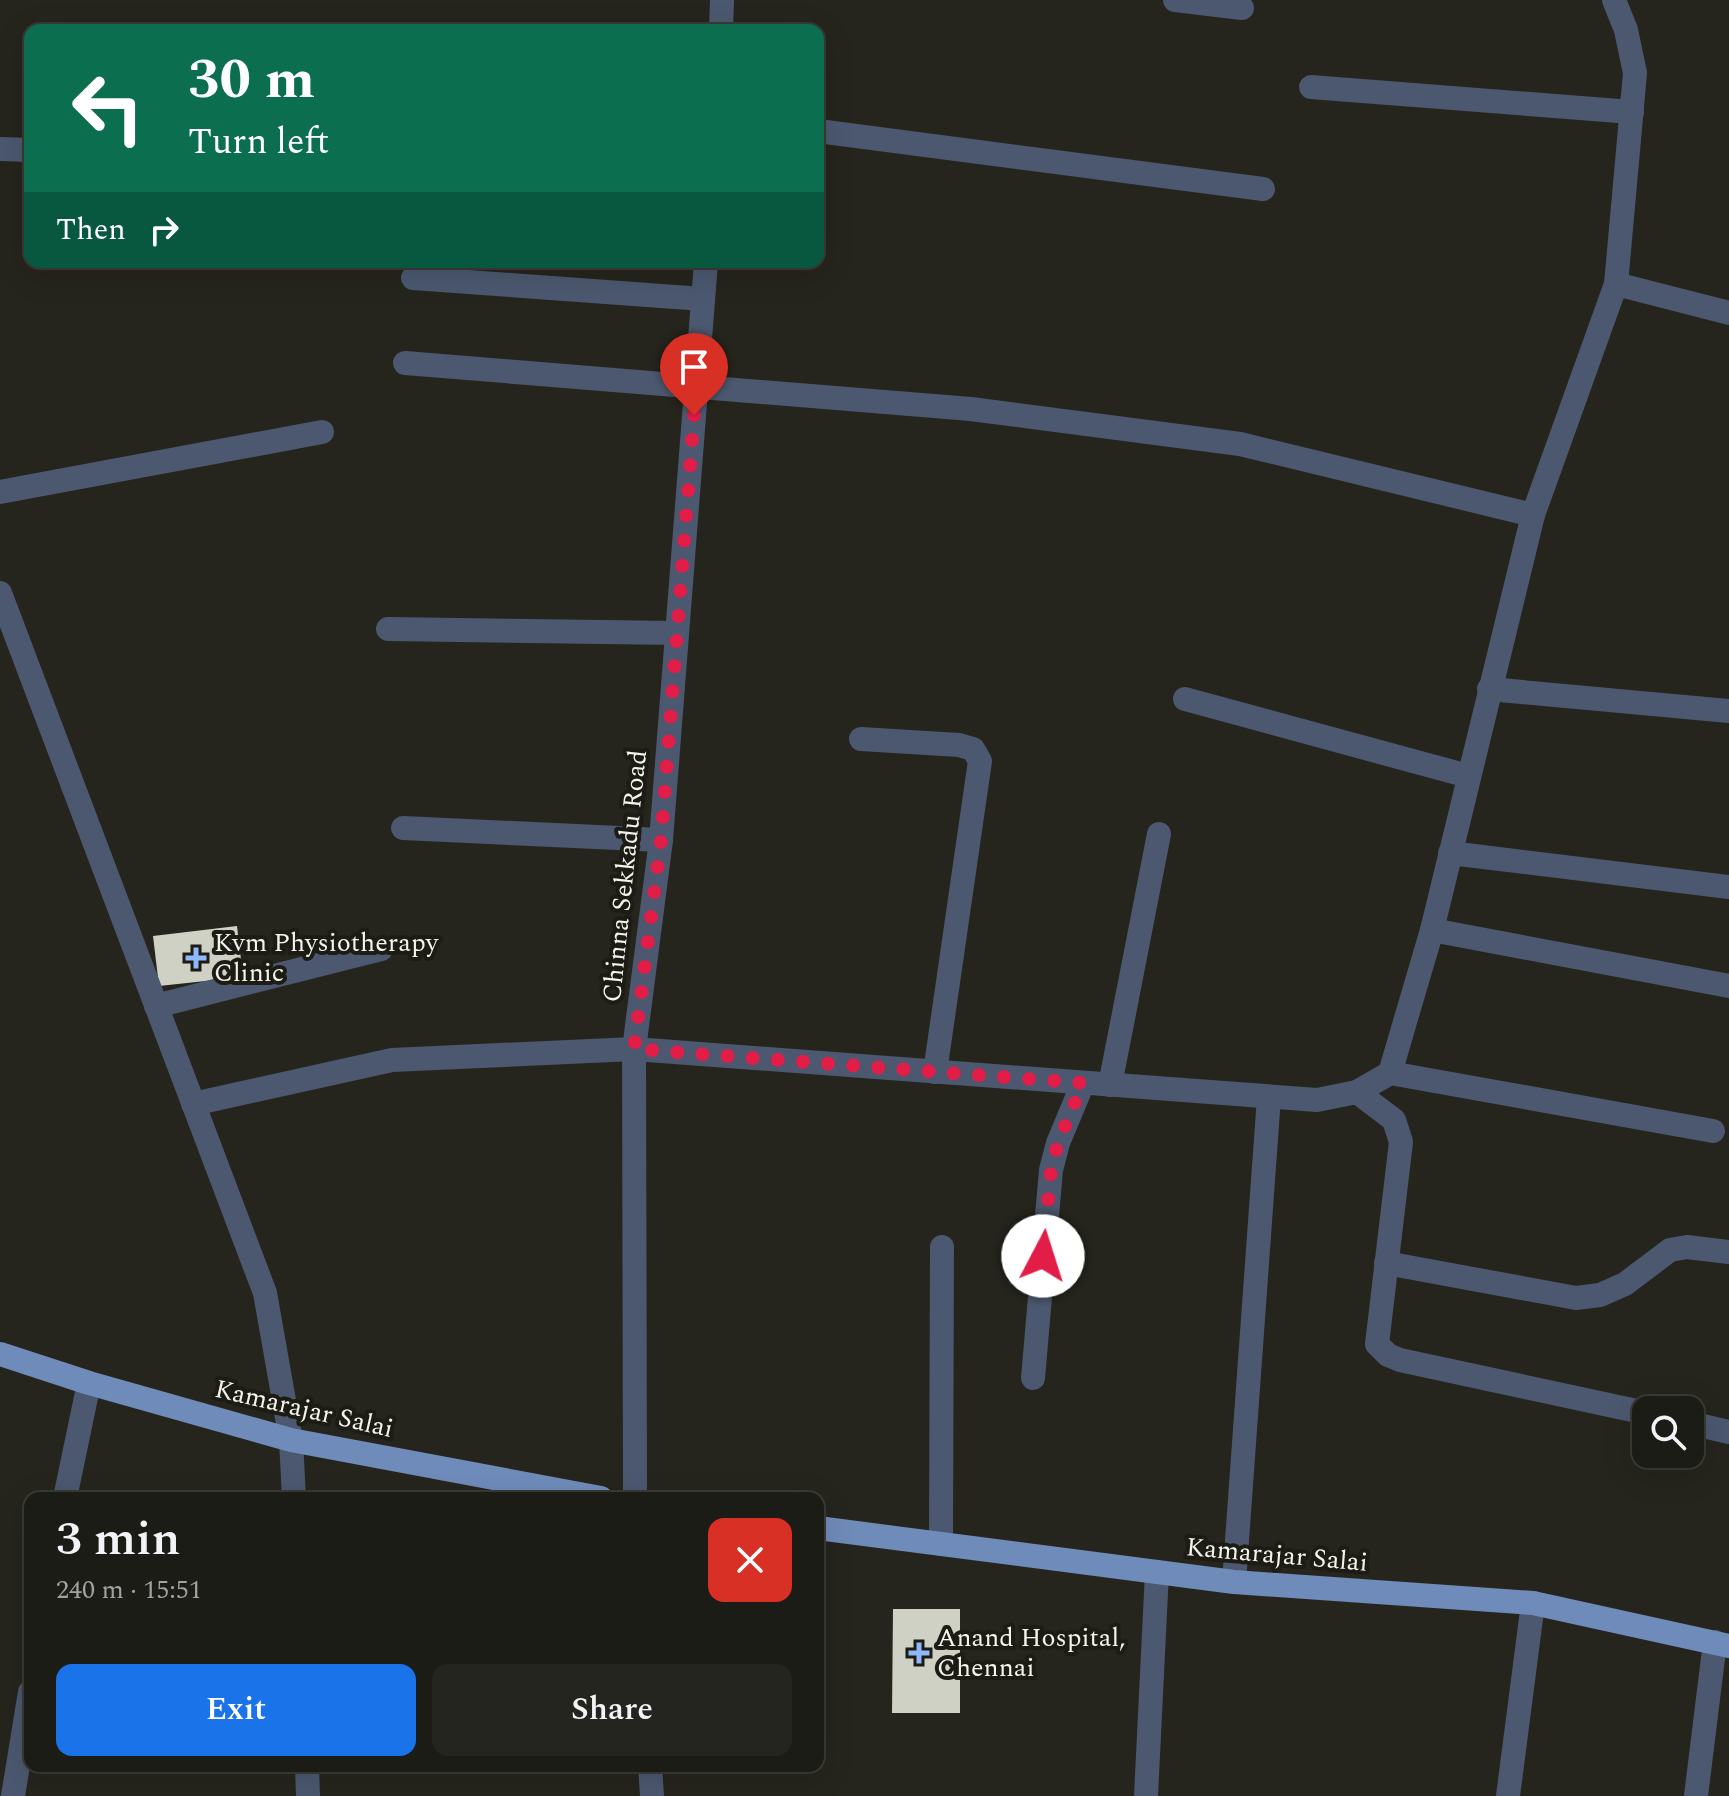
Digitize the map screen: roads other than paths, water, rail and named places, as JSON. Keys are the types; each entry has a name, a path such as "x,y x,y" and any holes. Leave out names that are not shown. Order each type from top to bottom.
{"main road":[{"name":"Kamarajar Salai","path":"0,1354 89,1383 291,1440 569,1492"},
{"name":"Kamarajar Salai","path":"824,1529 1234,1582 1533,1603 1722,1644"}],"street":[{"path":"721,24 722,0"},
{"path":"1175,0 1242,8"},
{"path":"1390,1073 1432,930 1533,515 1616,284 1635,73 1626,30 1614,0"},
{"path":"1311,87 1632,112"},
{"path":"824,132 1263,189"},
{"path":"0,149 24,150"},
{"name":"Chinna Sekkadu Road","path":"635,1492 634,1049 661,840 706,268"},
{"path":"413,278 703,299"},
{"path":"1616,284 1729,313"},
{"path":"405,363 696,384 971,409 1240,444 1533,515"},
{"path":"0,492 322,432"},
{"path":"0,593 265,1293 291,1440 294,1492"},
{"path":"388,629 677,633"},
{"path":"1489,689 1729,711"},
{"path":"1185,699 1468,776"},
{"path":"861,739 959,745 973,749 980,761 935,1072"},
{"path":"403,828 661,840"},
{"path":"1110,1085 1159,834"},
{"path":"1450,853 1729,887"},
{"path":"1432,930 1729,986"},
{"path":"156,1006 381,949"},
{"path":"193,1104 392,1060 634,1049 1317,1100 1357,1092 1390,1073 1713,1131"},
{"path":"1033,1378 1051,1170 1058,1143 1083,1083"},
{"path":"1357,1092 1394,1120 1401,1142 1377,1344 1388,1355 1632,1410"},
{"path":"1234,1582 1269,1097"},
{"path":"941,1544 942,1247"},
{"path":"1386,1263 1576,1298 1600,1295 1625,1284 1670,1250 1687,1247 1729,1252"},
{"path":"66,1492 89,1383"},
{"path":"1704,1426 1729,1432"},
{"path":"1146,1796 1157,1572"},
{"path":"1508,1796 1533,1603"},
{"path":"1696,1796 1722,1644"},
{"path":"13,1796 24,1729"},
{"path":"307,1772 308,1796"},
{"path":"650,1772 652,1796"}],"place":[{"name":"Kvm Physiotherapy Clinic","path":"196,958"},
{"name":"Anand Hospital, Chennai","path":"919,1653"}]}
